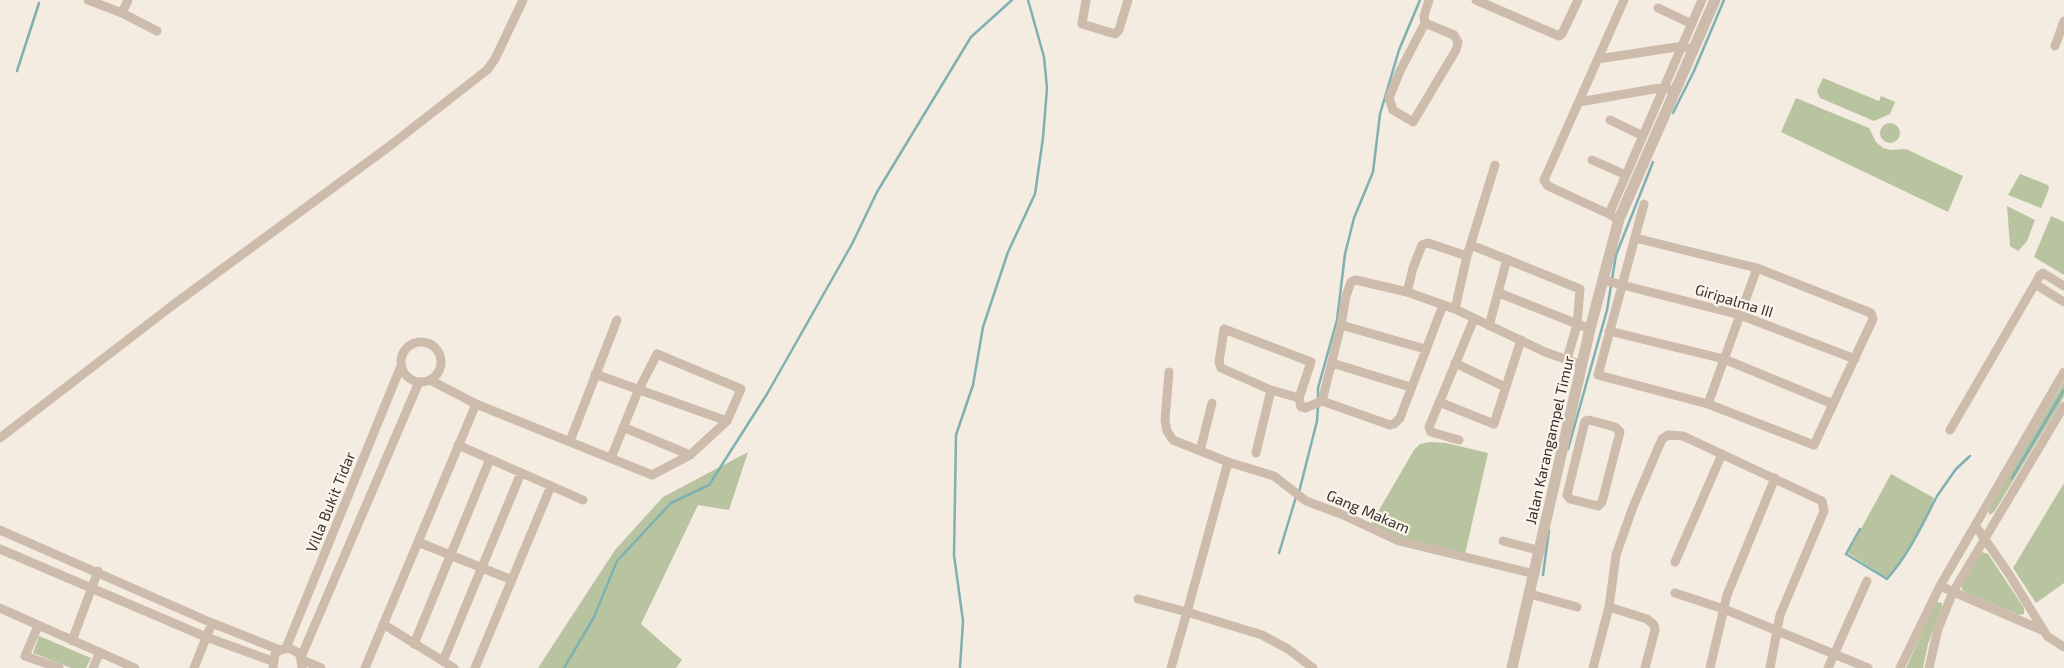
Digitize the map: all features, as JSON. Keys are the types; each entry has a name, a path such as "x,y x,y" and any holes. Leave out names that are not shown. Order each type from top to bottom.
{"street":[{"path":"88,0 122,13 158,31"},
{"path":"122,13 128,0"},
{"path":"0,438 173,305 387,148 487,70 495,59 522,0"},
{"path":"1086,0 1082,24 1115,34 1119,30 1128,0"},
{"path":"1425,23 1454,35 1458,42 1456,50 1413,122 1393,110 1389,98 1400,71 1425,23 1424,16 1429,0"},
{"path":"1476,0 1559,36 1562,34 1578,0"},
{"path":"1614,216 1548,186 1544,180 1624,0"},
{"name":"Jalan Karangampel Timur","path":"1689,48 1692,24 1702,0"},
{"name":"Jalan Karangampel Timur","path":"1614,216 1689,48 1715,0"},
{"path":"1658,8 1692,24"},
{"path":"2055,46 2064,21"},
{"path":"1598,59 1689,48"},
{"path":"1578,102 1670,89"},
{"name":"Jalan Karangampel Timur","path":"1512,668 1562,459 1590,329 1611,282 1614,216 1626,175 1643,136 1670,89"},
{"path":"1610,120 1643,136"},
{"path":"1592,160 1626,175"},
{"path":"1455,309 1471,245 1495,165"},
{"path":"1634,238 1757,268 1871,313 1873,319 1814,445 1708,404 1602,378 1598,375 1608,331 1611,282 1634,238 1644,204"},
{"path":"1407,292 1422,245 1428,243 1468,256"},
{"path":"1471,245 1580,289 1577,325 1567,359"},
{"path":"1489,326 1499,293 1506,259"},
{"path":"1708,404 1757,268"},
{"path":"1950,430 2040,275 2043,273 2064,286"},
{"path":"1319,402 1332,363 1346,296 1351,282 1360,280 1407,292 1455,309 1489,326 1582,365"},
{"name":"Giripalma III","path":"1611,282 1740,314 1855,359"},
{"path":"2035,284 2064,302"},
{"path":"1499,293 1590,329"},
{"path":"1299,398 1271,390 1221,368 1218,362 1224,329 1311,362 1299,398 1301,407 1319,402 1390,425 1400,418 1410,387 1443,305"},
{"path":"1459,440 1429,430 1429,424 1474,319"},
{"path":"570,441 616,320"},
{"path":"1341,325 1425,349"},
{"path":"1608,331 1724,359 1833,404"},
{"path":"1439,402 1494,424 1521,340"},
{"name":"Villa Bukit Tidar","path":"273,665 275,654 283,649 401,366 402,356 409,346 419,342 429,344 436,350 441,360 437,374 430,380"},
{"path":"401,366 408,377 419,382 430,380 476,404 652,475 690,455 727,421 740,389 657,354 638,391 611,458"},
{"path":"1332,363 1410,387"},
{"path":"1455,363 1505,387"},
{"name":"Gang Makam","path":"1169,372 1165,420 1167,430 1173,440 1228,462 1274,476 1306,501 1411,546 1444,551 1535,574"},
{"path":"1900,668 1940,586 2064,372"},
{"path":"595,374 638,391 727,421"},
{"path":"302,662 419,382"},
{"path":"1256,453 1271,390"},
{"path":"1200,451 1212,403"},
{"path":"365,668 476,404"},
{"path":"1928,668 1938,629 1953,592 2064,406"},
{"path":"1587,420 1619,430 1600,505 1596,506 1568,497 1567,492 1576,458 1587,420"},
{"path":"623,427 690,455"},
{"path":"1593,668 1610,607 1616,556 1633,508 1662,439 1668,435 1682,436 1819,498 1824,506 1780,615 1770,668"},
{"path":"458,445 582,500"},
{"path":"1675,562 1722,454"},
{"path":"1573,468 1567,466 1562,459 1569,456 1576,458"},
{"path":"414,644 490,459"},
{"path":"1171,668 1228,462"},
{"path":"443,661 521,473"},
{"path":"1710,668 1727,595 1775,478"},
{"path":"475,668 551,486"},
{"path":"1975,526 2045,631 2054,643 2064,647"},
{"path":"0,530 98,571 212,623 283,649 294,649 302,662 321,668"},
{"path":"1503,541 1540,551"},
{"path":"418,542 512,580"},
{"path":"0,549 273,665"},
{"path":"72,641 98,571"},
{"path":"1828,668 1867,581"},
{"path":"1940,586 2045,631"},
{"path":"1676,593 1724,608 1868,668"},
{"path":"1530,594 1577,607"},
{"path":"1138,600 1187,612 1273,640 1313,668"},
{"path":"1610,607 1654,624 1655,630 1646,668"},
{"path":"0,608 135,668"},
{"path":"194,668 212,623"},
{"path":"383,624 454,668"},
{"path":"38,626 25,656 58,668"},
{"path":"93,668 100,652"}],"green space":[{"path":"1823,78 1879,101 1881,96 1895,102 1890,114 1874,121 1820,98 1817,91"},
{"path":"1796,98 1869,128 1876,142 1883,148 1891,150 1906,149 1963,176 1948,212 1781,132"},
{"path":"1890,123 1897,126 1900,133 1897,140 1890,143 1883,140 1880,133 1883,126"},
{"path":"2020,174 2048,185 2049,189 2041,208 2008,195"},
{"path":"2007,206 2035,220 2027,241 2018,251 2010,246"},
{"path":"2051,216 2064,222 2064,275 2034,257"},
{"path":"2064,382 2064,397 1994,512 1989,515 1989,508"},
{"path":"1430,442 1446,443 1488,453 1465,554 1414,544 1371,524 1414,450 1420,444"},
{"path":"748,452 729,510 698,505 641,624 682,660 676,668 538,668 615,550 663,497"},
{"path":"1891,474 1934,498 1914,540 1902,560 1887,578 1848,553"},
{"path":"2064,483 2064,583 2036,603 2013,568"},
{"path":"1982,552 1988,554 2024,608 2024,614 2019,615 1962,589 1962,584"},
{"path":"1936,602 1942,603 1942,607 1928,644 1923,668 1906,668"},
{"path":"39,636 91,658 86,668 71,668 33,653"}],"waterway":[{"path":"564,668 594,617 617,561 671,503 709,485 767,394 852,244 877,192 971,37 1012,0"},
{"path":"960,668 963,621 954,555 956,435 973,385 983,327 1008,252 1035,194 1043,138 1047,88 1044,57 1028,0"},
{"path":"1318,400 1318,388 1337,320 1345,254 1354,218 1373,172 1380,114 1399,50 1420,0"},
{"path":"1673,113 1694,71 1724,0"},
{"path":"17,71 39,3"},
{"path":"1568,449 1607,310 1616,255 1653,162"},
{"path":"2012,478 2064,390"},
{"path":"1299,492 1317,421 1318,405"},
{"path":"1937,496 1956,469 1970,456"},
{"path":"1279,553 1296,497"},
{"path":"1860,529 1846,554 1887,579 1908,550 1936,498"},
{"path":"1543,575 1549,530"}]}
